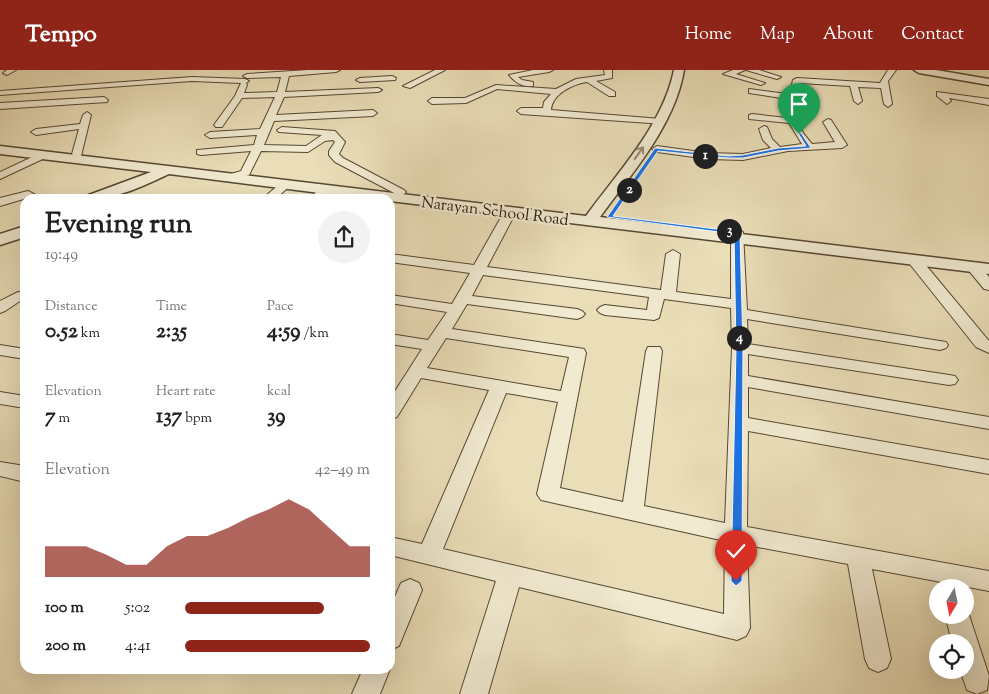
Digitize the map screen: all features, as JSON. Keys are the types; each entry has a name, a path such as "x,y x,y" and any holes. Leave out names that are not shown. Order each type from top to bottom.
{"street":[{"path":"209,80 214,70"},
{"path":"3,89 45,94 106,95 171,81 209,80 247,75 283,75 336,70"},
{"path":"428,70 440,71"},
{"path":"503,70 513,75 519,82 526,84 568,83 606,78 609,76 608,70 568,83 548,103 546,112 544,112"},
{"path":"513,75 549,70"},
{"path":"0,145 38,152 77,154 178,169 245,173 603,217 661,122 676,87 679,70"},
{"path":"636,180 678,113 687,88 689,70"},
{"path":"741,70 728,74 761,83"},
{"path":"750,70 777,77"},
{"path":"888,104 884,81 892,70"},
{"path":"919,70 989,82"},
{"path":"407,86 440,71"},
{"path":"219,125 239,96 247,75"},
{"path":"283,75 303,82"},
{"path":"228,178 245,173 270,118 282,104 283,75"},
{"path":"352,80 392,78"},
{"path":"590,80 612,94"},
{"path":"794,93 797,80 826,85 853,83 885,86"},
{"path":"160,91 171,81"},
{"path":"3,89 31,82 45,94"},
{"path":"526,84 536,82"},
{"path":"853,83 858,101"},
{"path":"432,101 466,100 496,87 558,92"},
{"path":"239,96 378,90"},
{"path":"0,106 45,94 106,95"},
{"path":"0,114 29,112 45,94"},
{"path":"751,101 780,94 784,96 785,107 794,121 799,134 809,147"},
{"path":"947,101 940,94 989,102"},
{"path":"0,99 13,99"},
{"path":"521,111 597,114 661,122"},
{"path":"77,154 87,113"},
{"path":"270,118 373,113"},
{"path":"752,117 794,121"},
{"path":"657,149 743,157 778,150 842,145 828,122"},
{"path":"38,152 37,128 84,126"},
{"path":"764,129 768,140 778,150"},
{"path":"282,130 326,132 336,137 340,142 334,151 334,155 339,160 400,192"},
{"path":"210,135 263,132"},
{"path":"201,152 258,148 308,149 322,138 336,137"},
{"name":"Narayan School Road","path":"0,150 38,152 178,169 228,178 285,185 320,194"},
{"path":"0,176 38,152"},
{"path":"106,194 178,169"},
{"path":"133,194 150,188 178,169"},
{"path":"274,194 285,185"},
{"path":"0,202 20,196"},
{"name":"Narayan School Road","path":"395,201 510,212 603,217 989,269"},
{"path":"396,390 417,372 480,270 510,212"},
{"path":"0,230 20,223"},
{"path":"0,240 20,234"},
{"path":"395,547 736,628 740,348 736,235 989,262"},
{"path":"605,310 654,315 673,254"},
{"path":"395,259 662,294 940,345"},
{"path":"914,260 982,344 989,348"},
{"path":"973,267 989,286"},
{"path":"0,308 18,296"},
{"path":"395,299 577,314"},
{"path":"395,339 437,339 578,353 548,494 736,534 858,557 942,579"},
{"path":"740,348 949,380"},
{"path":"0,350 20,353"},
{"path":"632,512 654,351"},
{"path":"417,372 568,398"},
{"path":"739,380 989,423"},
{"path":"429,555 500,386"},
{"path":"0,398 20,401"},
{"path":"738,423 989,467"},
{"path":"858,557 878,659"},
{"path":"474,694 510,575"},
{"path":"974,581 989,581"},
{"path":"395,626 410,590"},
{"path":"960,624 977,681"},
{"path":"366,694 375,674"}],"route":[{"path":"736,581 740,348 737,232 610,217 657,149 708,156 743,157 788,148 809,147 799,134"}]}
